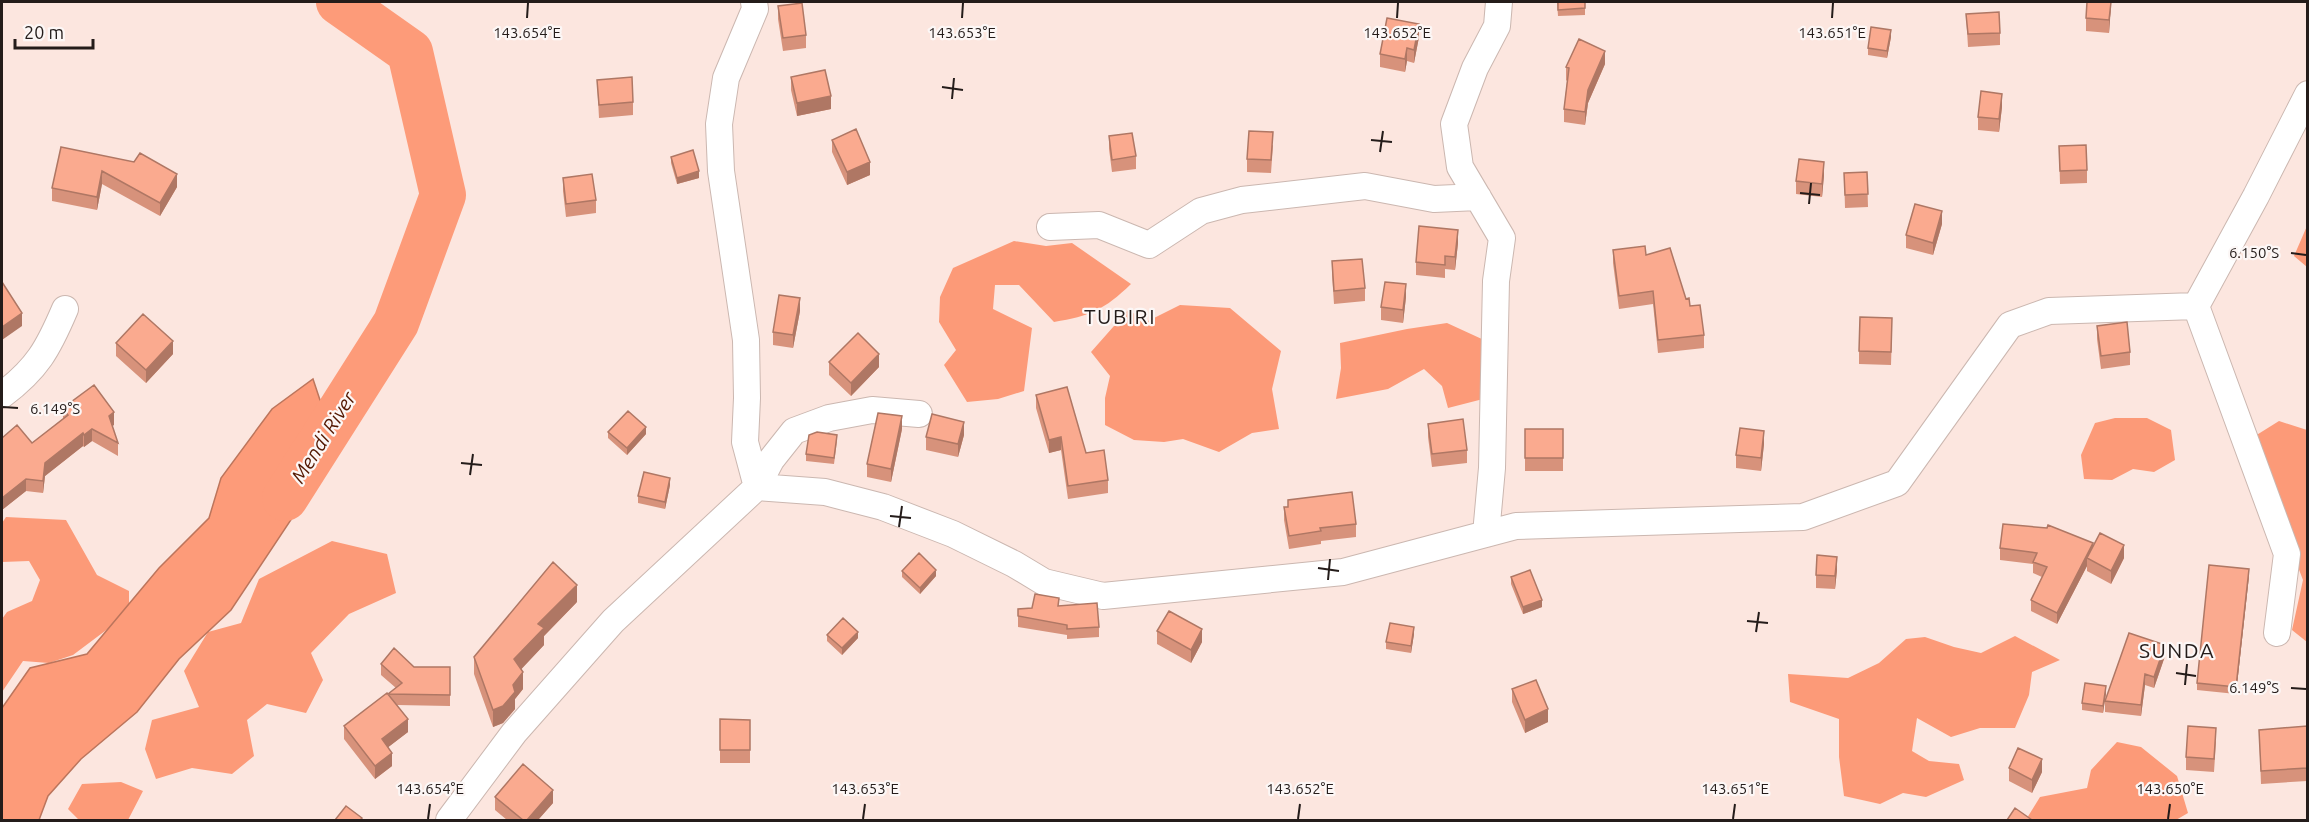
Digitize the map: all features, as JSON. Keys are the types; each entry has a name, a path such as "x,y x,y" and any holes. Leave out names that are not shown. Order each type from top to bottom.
{"street":[{"path":"754,2 755,9 726,78 719,124 721,171 746,340 746,442 757,487"},
{"path":"1486,534 1492,468 1496,281 1502,238 1460,167 1454,124 1475,68 1497,26 1499,2"},
{"path":"2277,633 2287,554 2196,306 2256,196 2307,94"},
{"path":"1050,227 1099,225 1149,245 1202,211 1242,200 1365,186 1434,199 1478,197"},
{"path":"757,487 825,492 883,507 953,534 1014,564 1044,582 1102,596 1343,572 1516,526 1803,517 1897,483 2010,325 2049,311 2196,306"},
{"path":"2,396 44,354 65,309"},
{"path":"450,820 514,733 614,621 757,487 771,460 794,431 829,418 872,410 919,414"}],"shaded area":[{"path":"2307,226 2307,267 2294,256"},
{"path":"1014,241 1046,246 1072,243 1131,284 1096,311 1054,322 1019,285 995,285 993,309 1032,328 1024,391 998,399 967,402 944,365 956,350 939,322 940,297 953,268"},
{"path":"1180,305 1230,308 1281,351 1272,389 1279,429 1252,433 1219,452 1183,439 1164,442 1134,440 1105,425 1105,398 1110,376 1091,352 1129,309 1144,323"},
{"path":"1447,323 1484,340 1483,399 1448,408 1442,386 1424,369 1388,389 1336,399 1341,368 1340,343"},
{"path":"313,379 322,406 316,482 231,610 179,659 137,712 81,759 48,796 39,820 2,820 2,708 30,668 87,654 159,568 209,518 221,478 272,409"},
{"path":"2115,418 2147,418 2171,430 2175,460 2154,472 2133,469 2112,480 2084,479 2081,455 2095,423"},
{"path":"2279,421 2307,430 2307,642 2292,630 2303,580 2268,489 2255,436"},
{"path":"6,517 66,520 97,575 129,591 129,613 73,655 49,663 23,661 2,692 2,619 7,612 32,601 40,580 29,561 2,562 2,523"},
{"path":"332,541 387,554 396,593 349,614 311,653 323,680 306,713 267,704 247,720 254,756 232,774 192,768 156,779 145,749 152,720 199,707 184,671 208,632 241,623 259,579"},
{"path":"2015,636 2060,660 2032,672 2029,695 2015,728 1980,728 1951,737 1917,718 1912,751 1929,761 1959,764 1964,780 1926,797 1903,793 1880,804 1844,796 1839,757 1839,719 1790,702 1788,674 1848,678 1879,663 1906,639 1925,637 1981,653"},
{"path":"2117,742 2141,747 2177,776 2188,813 2176,820 2030,820 2027,818 2040,797 2087,788 2091,770"},
{"path":"121,782 143,791 128,820 79,820 68,809 82,784"}],"building":[{"path":"1558,2 1585,2 1585,8 1558,10"},
{"path":"2087,2 2111,2 2109,20 2086,18"},
{"path":"802,3 806,35 783,38 778,6"},
{"path":"1999,12 2000,33 1968,34 1966,14"},
{"path":"1387,18 1419,24 1414,50 1407,48 1405,59 1380,54"},
{"path":"1871,27 1891,30 1887,51 1868,48"},
{"path":"1579,39 1605,51 1588,90 1585,112 1564,109 1569,68 1566,67"},
{"path":"825,70 831,96 797,103 791,77"},
{"path":"632,77 633,102 599,105 597,80"},
{"path":"1981,91 2002,94 1999,119 1978,117"},
{"path":"856,129 870,162 847,172 832,140"},
{"path":"1249,131 1273,132 1271,160 1247,159"},
{"path":"1132,133 1136,156 1112,160 1109,136"},
{"path":"2086,145 2087,170 2060,171 2059,146"},
{"path":"61,147 134,162 140,153 177,174 160,203 102,171 97,197 52,188"},
{"path":"693,150 699,171 677,178 671,157"},
{"path":"1799,159 1824,162 1822,184 1796,181"},
{"path":"1867,172 1868,194 1845,195 1844,173"},
{"path":"592,174 596,200 566,204 563,178"},
{"path":"1915,204 1942,211 1933,243 1906,235"},
{"path":"1419,226 1458,230 1455,257 1445,256 1445,265 1416,262"},
{"path":"1645,246 1646,255 1670,248 1686,299 1689,298 1690,306 1700,305 1704,335 1658,340 1653,291 1619,296 1613,250"},
{"path":"1362,259 1365,288 1334,291 1332,261"},
{"path":"2,282 22,313 2,327"},
{"path":"1385,282 1406,284 1403,310 1381,307"},
{"path":"779,295 800,298 793,335 773,332"},
{"path":"143,314 173,341 146,370 116,343"},
{"path":"1860,317 1892,318 1891,352 1859,351"},
{"path":"2127,322 2130,352 2101,356 2097,326"},
{"path":"858,333 879,354 851,383 829,362"},
{"path":"94,385 114,412 109,416 118,443 92,429 84,435 83,433 45,463 43,481 26,479 2,498 2,438 17,425 32,443 68,415 63,408"},
{"path":"1067,387 1086,453 1104,450 1108,480 1068,486 1061,437 1049,440 1036,395"},
{"path":"628,411 646,427 627,448 608,432"},
{"path":"878,413 902,416 891,469 867,464"},
{"path":"932,414 964,422 958,444 926,437"},
{"path":"1463,419 1467,450 1432,454 1428,424"},
{"path":"1740,428 1764,431 1761,458 1736,455"},
{"path":"1525,429 1563,429 1563,458 1525,458"},
{"path":"817,432 837,435 834,458 806,454 809,435"},
{"path":"644,472 670,478 665,502 638,496"},
{"path":"1352,492 1356,524 1320,528 1321,531 1289,536 1284,507 1288,507 1288,500"},
{"path":"2003,524 2047,528 2048,525 2093,543 2057,613 2031,600 2047,567 2033,562 2037,553 2000,548"},
{"path":"2100,533 2124,545 2111,571 2087,558"},
{"path":"919,553 936,570 920,588 902,571"},
{"path":"1817,555 1837,557 1835,576 1816,575"},
{"path":"553,562 577,585 538,624 544,628 514,659 523,672 513,685 515,692 503,706 493,710 474,657"},
{"path":"2209,565 2249,569 2236,687 2197,683"},
{"path":"1530,570 1542,600 1523,607 1511,577"},
{"path":"1035,594 1059,598 1058,606 1097,603 1099,627 1067,629 1067,625 1018,616 1018,609 1032,608"},
{"path":"1169,611 1202,629 1191,650 1157,631"},
{"path":"843,618 858,632 842,648 827,635"},
{"path":"1390,623 1414,627 1411,646 1386,642"},
{"path":"2129,633 2165,645 2154,677 2145,674 2141,705 2105,701"},
{"path":"394,648 414,667 450,667 450,695 388,694 402,683 381,664"},
{"path":"1536,680 1548,709 1525,720 1512,689"},
{"path":"2085,683 2106,686 2103,706 2082,703"},
{"path":"387,693 408,719 382,739 392,753 375,766 344,726"},
{"path":"720,719 750,720 750,750 720,750"},
{"path":"2188,726 2216,728 2214,759 2186,757"},
{"path":"2307,726 2307,768 2261,771 2259,730"},
{"path":"2018,748 2042,759 2032,780 2009,768"},
{"path":"523,764 553,790 527,820 523,820 495,797"},
{"path":"346,806 362,818 360,820 335,820"},
{"path":"2015,808 2032,820 2007,820"}],"waterway":[{"name":"Mendi River","path":"285,498 396,323 443,195 410,52 339,2"}],"district":[{"name":"TUBIRI","path":"1120,316"},
{"name":"SUNDA","path":"2177,650"}]}
